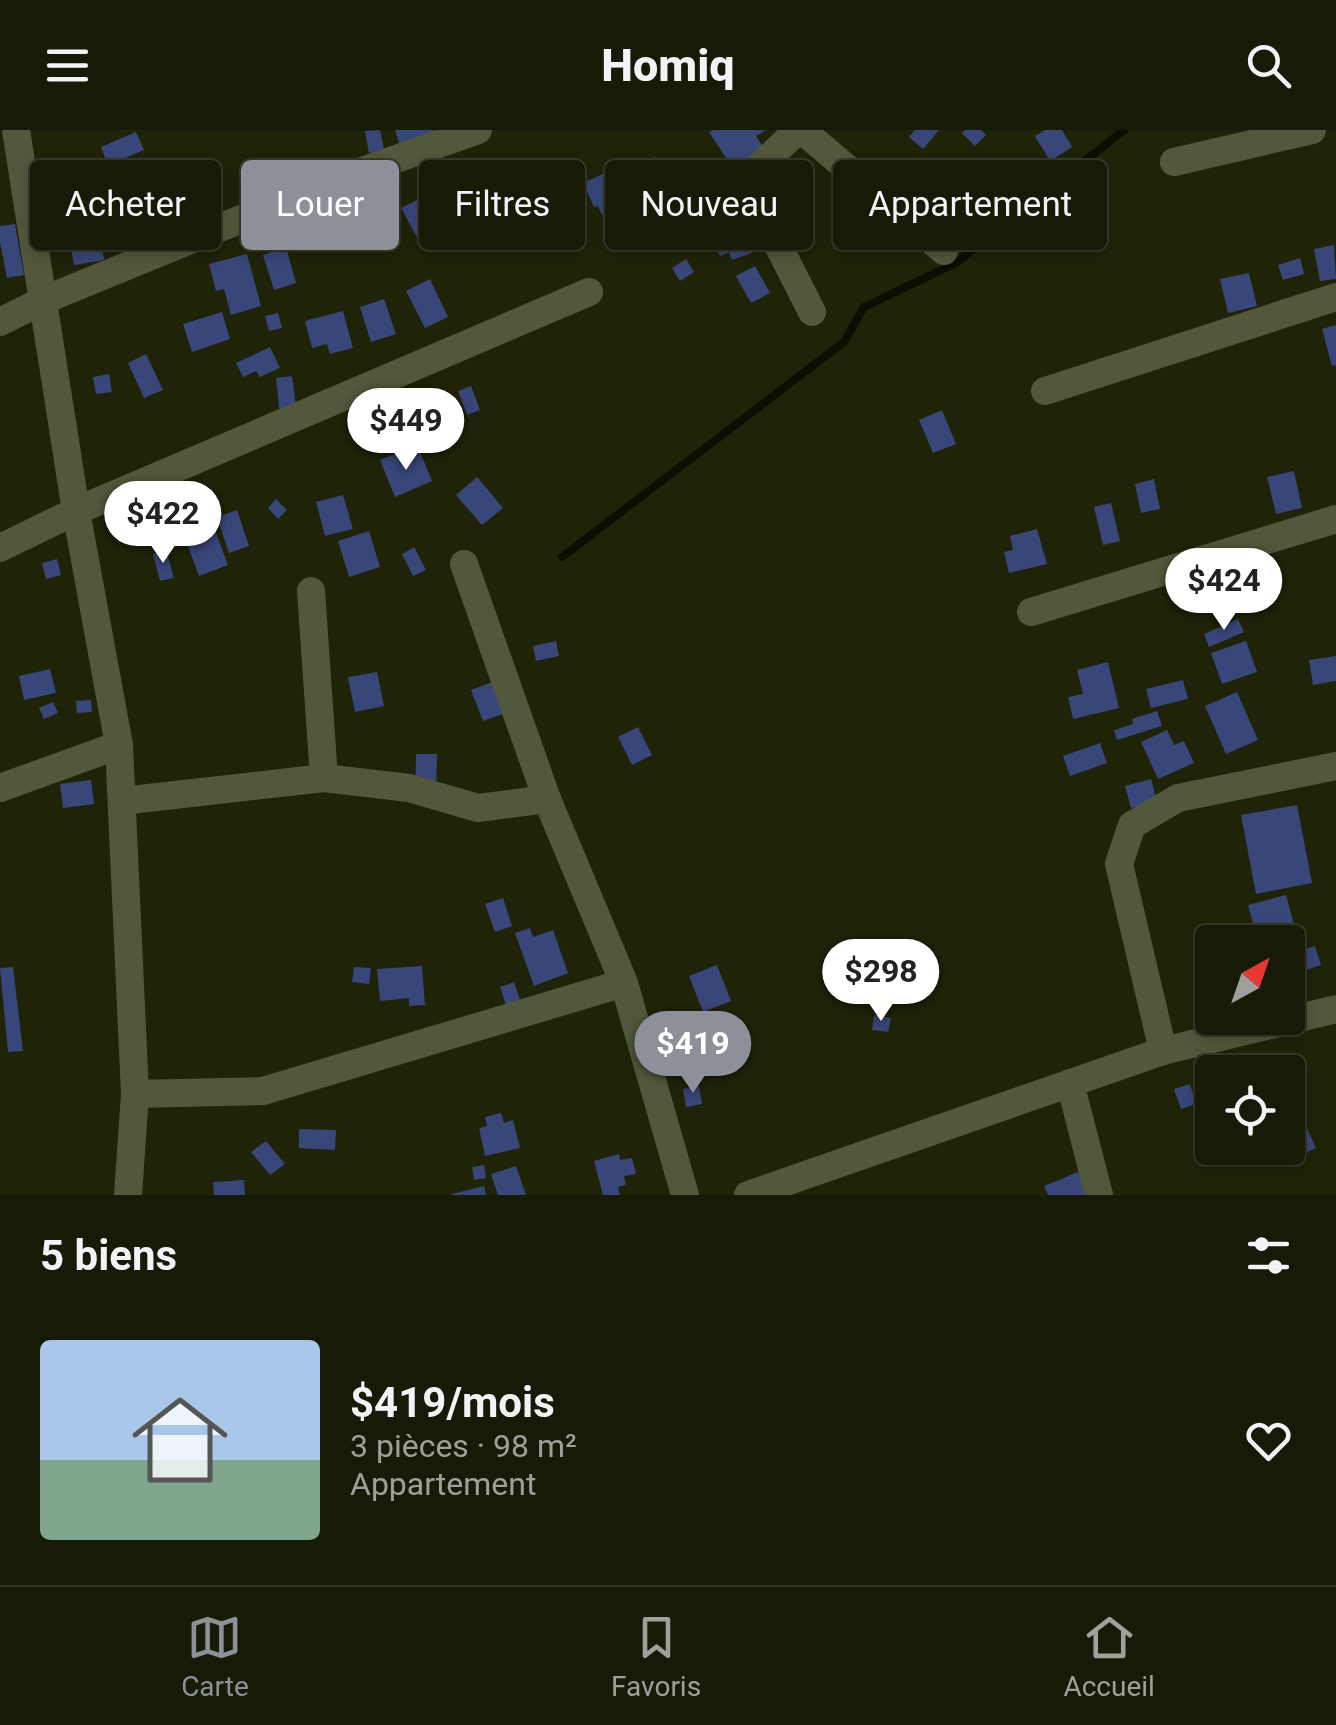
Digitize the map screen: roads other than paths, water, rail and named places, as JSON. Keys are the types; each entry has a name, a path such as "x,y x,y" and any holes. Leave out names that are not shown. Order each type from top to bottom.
{"street":[{"path":"16,130 76,512 119,744 135,1094 128,1195"},
{"path":"0,322 44,300 334,181 478,130"},
{"path":"812,312 744,180 800,130 944,251"},
{"path":"1174,162 1312,130"},
{"path":"0,548 589,292"},
{"path":"1045,391 1336,297"},
{"path":"1031,612 1336,520"},
{"path":"464,564 548,800 624,983 686,1195"},
{"path":"311,591 324,778"},
{"path":"0,788 119,744"},
{"path":"1163,1051 1119,864 1132,825 1178,798 1336,766"},
{"path":"122,801 324,778 408,788 478,808 548,800"},
{"path":"135,1094 263,1091 624,983"},
{"path":"748,1195 1163,1051 1336,1009"},
{"path":"1070,1083 1099,1195"}],"waterway":[{"path":"562,557 844,342 864,307 956,263 1124,130"}]}
